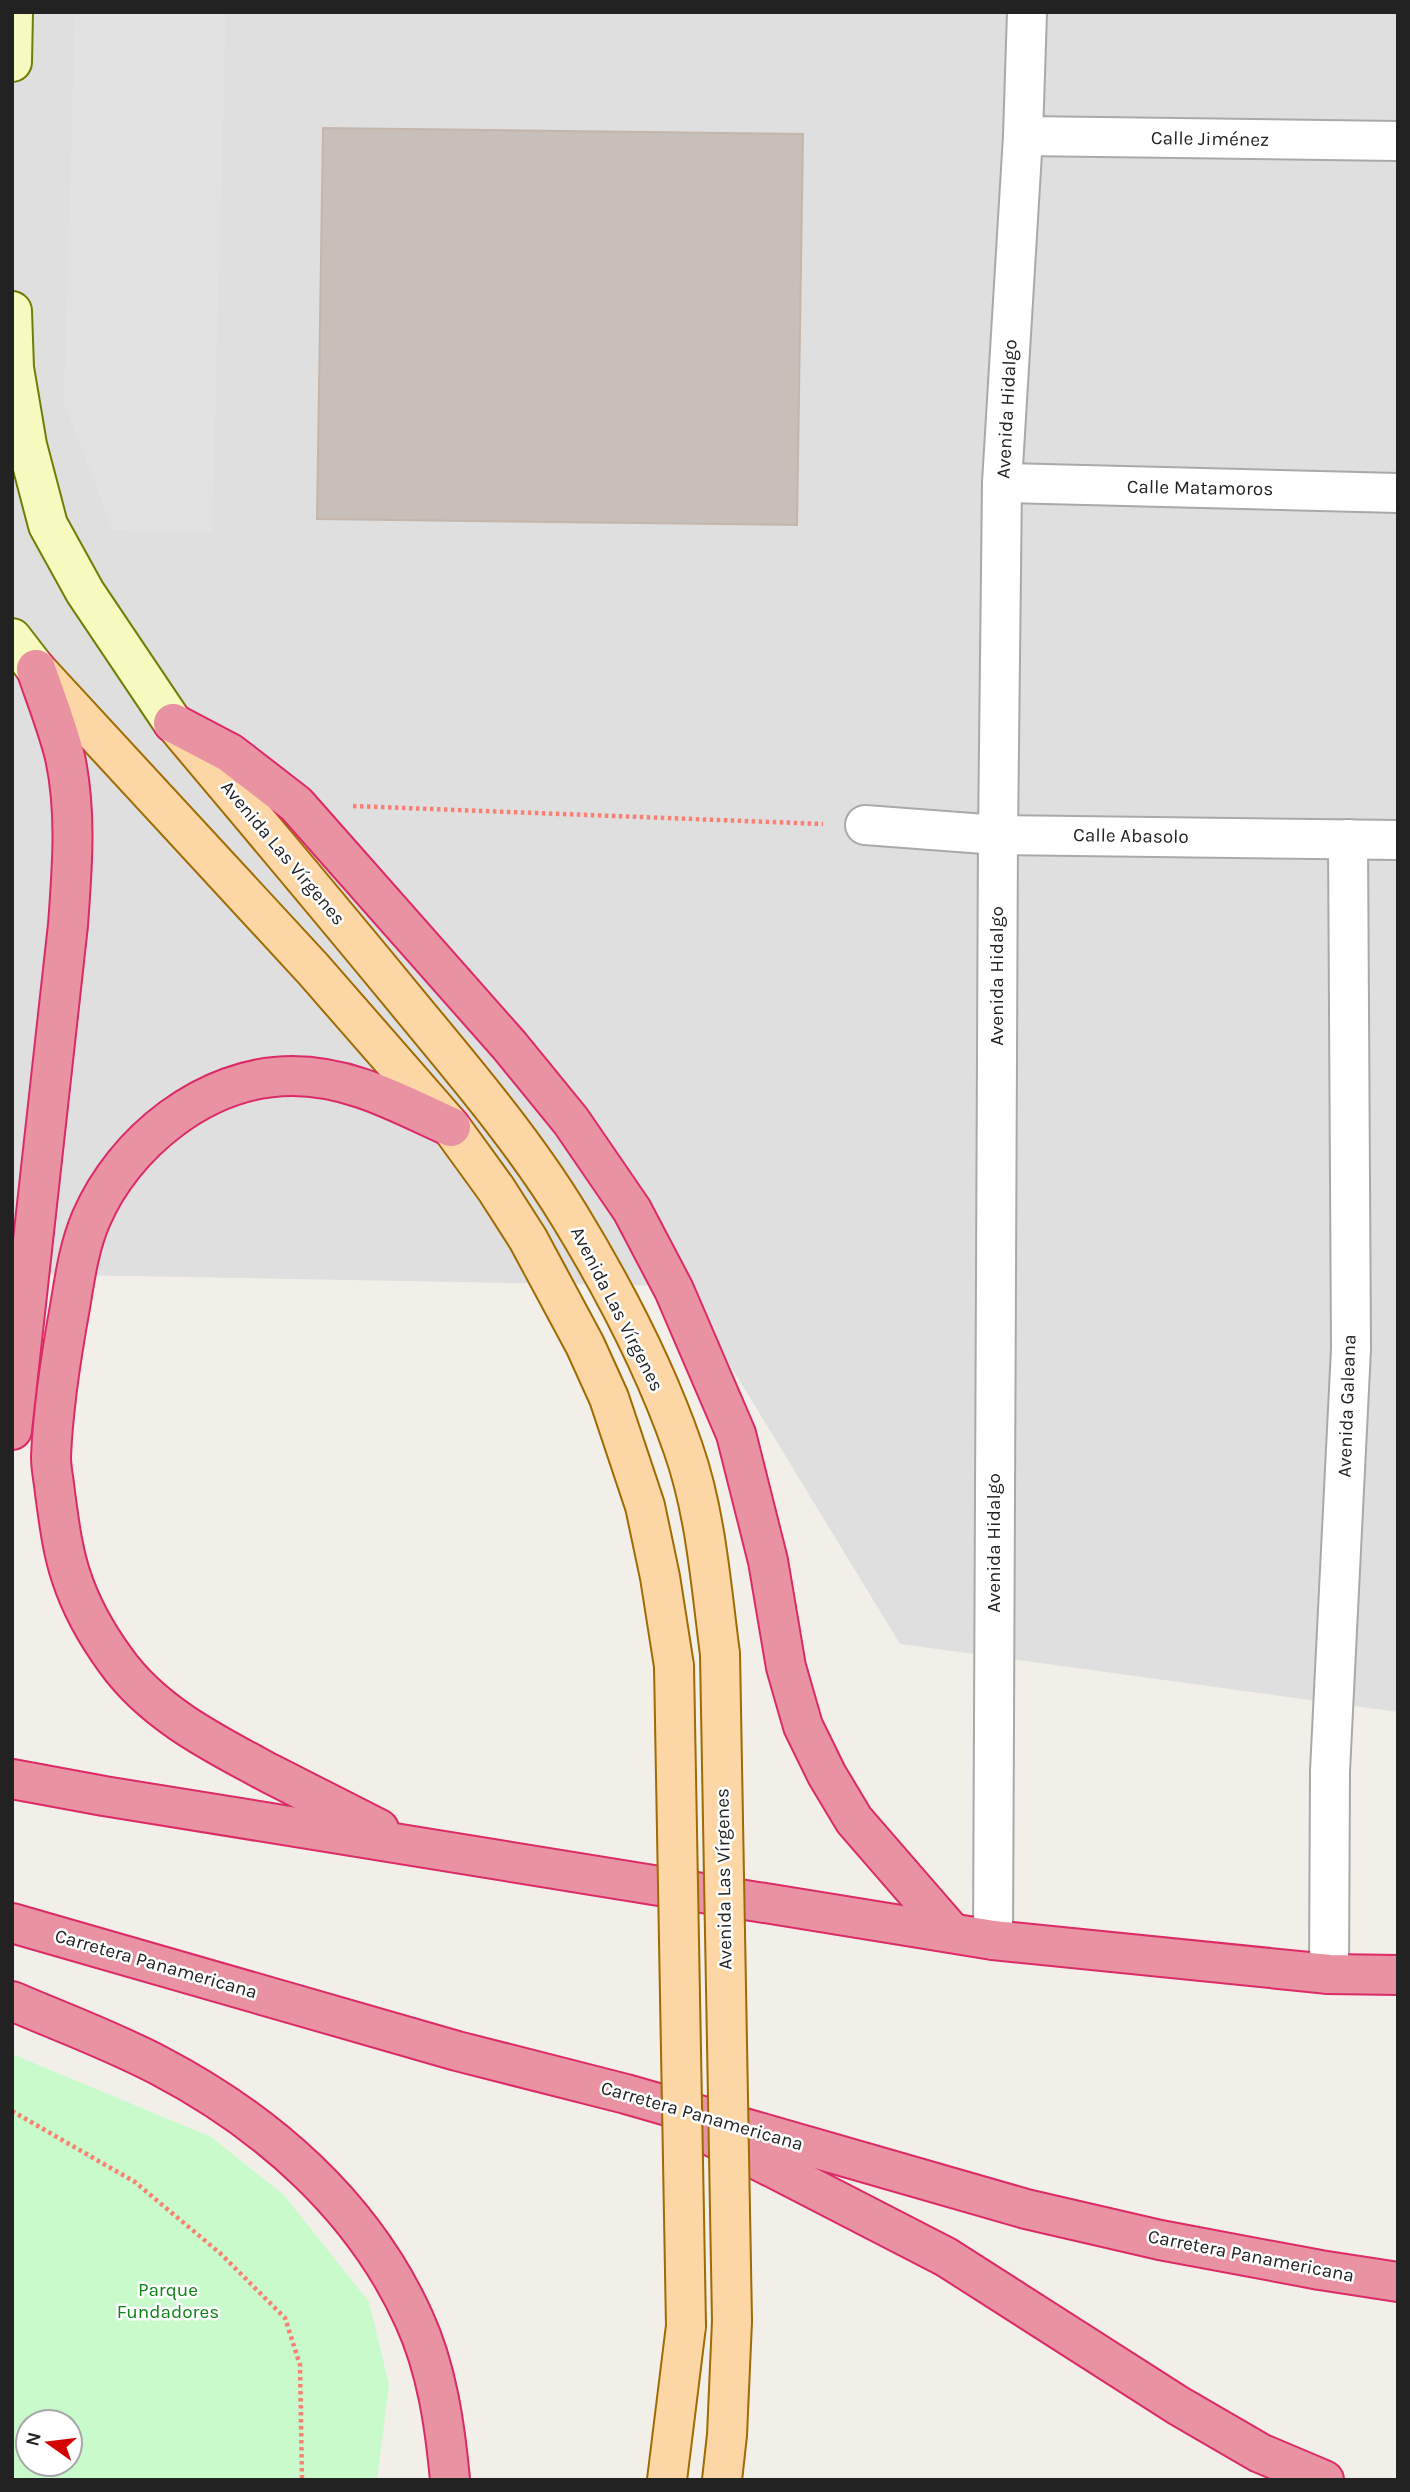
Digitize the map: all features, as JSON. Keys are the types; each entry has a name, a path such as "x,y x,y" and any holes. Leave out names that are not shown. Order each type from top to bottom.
{"highway":[{"path":"12,1430 72,863 72,804 65,756 36,669"},
{"path":"173,723 230,753 296,804 509,1045 571,1121 632,1210 674,1290 736,1434 768,1561 786,1667 803,1726 827,1775 854,1820 952,1933"},
{"path":"412,1846 193,1731 142,1689 118,1664 91,1623 71,1576 62,1539 51,1460 63,1344 78,1258 91,1218 120,1169 149,1136 196,1102 239,1082 290,1076 325,1078 362,1086 451,1126"},
{"path":"12,1779 993,1940 1329,1974 1398,1975"},
{"name":"Carretera Panamericana","path":"12,1923 457,2052 626,2094 1026,2209 1173,2242 1398,2282"},
{"path":"12,2001 158,2065 250,2121 321,2182 370,2240 414,2320 432,2374 445,2426 450,2480"},
{"path":"626,2094 946,2257 1179,2406 1260,2453 1324,2480"}],"main road":[{"path":"36,669 313,969 451,1126 496,1189 527,1239 609,1398 645,1506 674,1666 686,2326 667,2480"},
{"name":"Avenida Las Vírgenes","path":"173,723 450,1054 513,1134 568,1213 616,1298 684,1449 705,1538 720,1654 732,2321 727,2435 722,2480"}],"street":[{"path":"12,62 13,12"},
{"name":"Avenida Hidalgo","path":"993,1940 1002,483 1023,136 1027,12"},
{"name":"Calle Jiménez","path":"1023,136 1398,141"},
{"name":"Avenida Las Vírgenes","path":"12,311 14,368 27,445 48,525 85,592 173,723"},
{"name":"Calle Matamoros","path":"1002,483 1398,493"},
{"path":"12,638 36,669"},
{"name":"Calle Abasolo","path":"864,825 998,835 1398,841"},
{"name":"Avenida Galeana","path":"1329,1974 1331,1771 1351,1349 1348,839"}],"path":[{"path":"296,804 864,825"},
{"path":"12,2111 135,2182 221,2255 285,2318 300,2365 302,2480"}],"shaded area":[{"path":"12,12 1398,12 1398,1712 900,1644 682,1286 12,1274"},
{"path":"75,12 226,12 212,533 113,530 64,404"}],"green space":[{"name":"Parque Fundadores","path":"12,2054 211,2137 283,2194 369,2302 389,2385 377,2480 12,2480"}],"building":[{"path":"323,128 803,134 797,525 317,519"}]}
